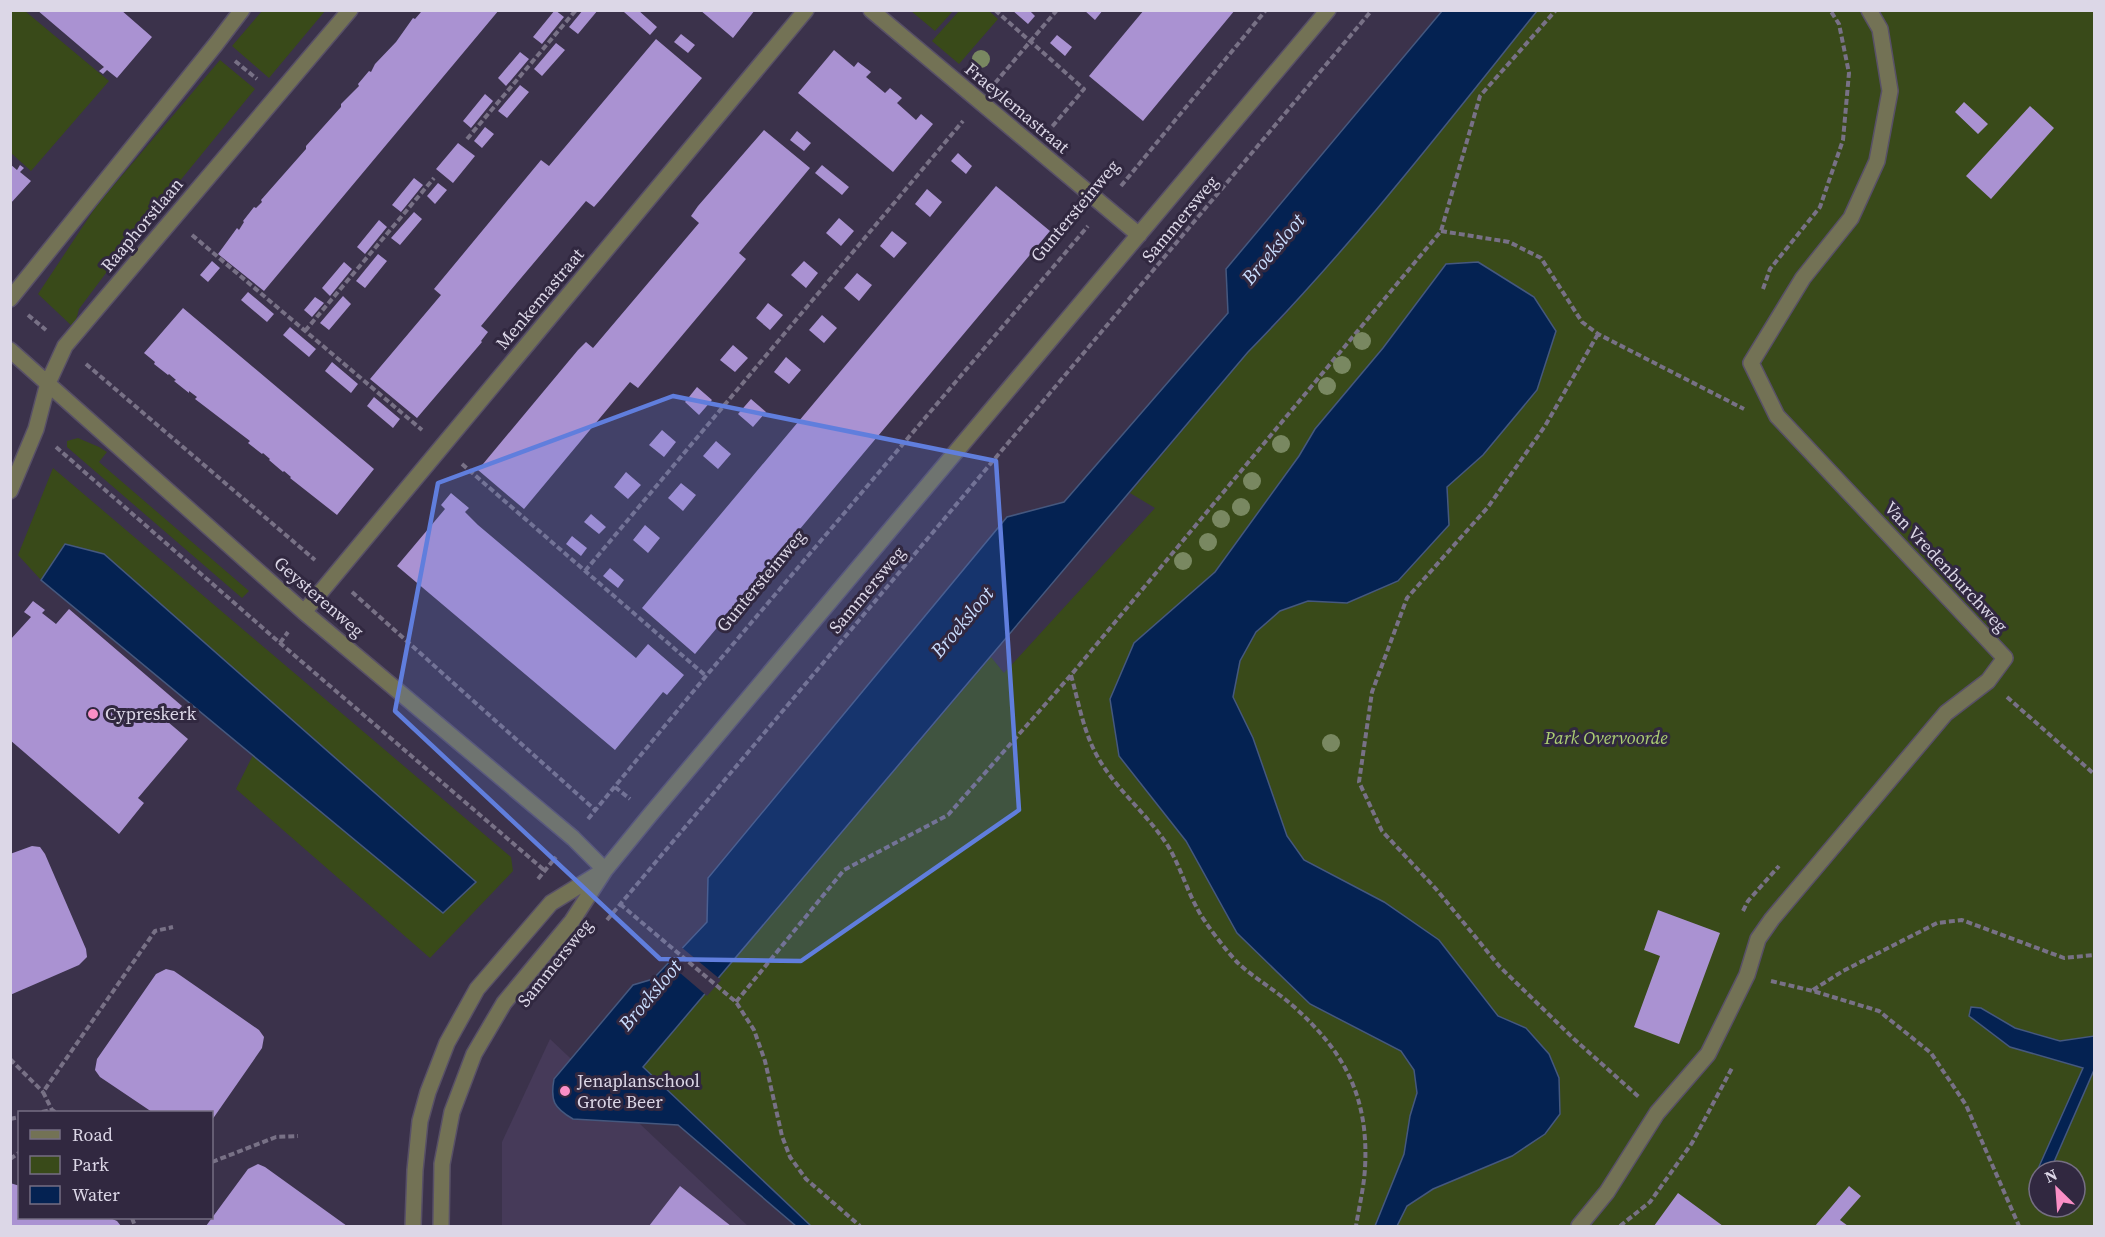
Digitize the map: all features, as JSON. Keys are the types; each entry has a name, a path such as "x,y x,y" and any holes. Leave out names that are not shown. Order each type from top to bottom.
{"street":[{"name":"Raaphorstlaan","path":"10,491 36,429 48,382 65,346 350,10"},
{"name":"Menkemastraat","path":"304,612 806,10"},
{"name":"Fraeylemastraat","path":"871,10 1139,235"},
{"path":"441,1227 444,1154 452,1112 474,1054 504,1003 572,921 605,870 1328,10"},
{"name":"Van Vredenburchweg","path":"1579,1227 1607,1192 1657,1113 1708,1054 1747,975 1758,939 1772,919 1946,713 1988,681 2005,658 1777,416 1751,363 1803,278 1851,218 1877,161 1890,91 1880,29 1869,10"},
{"path":"15,303 216,44 239,11"},
{"name":"Geysterenweg","path":"10,350 304,612 573,838 605,870"},
{"path":"413,1227 420,1121 428,1092 447,1043 477,989 551,903 605,870"}],"path":[{"path":"467,139 576,10"},
{"path":"995,10 1084,89 1035,148"},
{"path":"585,571 1057,10"},
{"name":"Guntersteinweg","path":"531,887 1105,206 1266,10"},
{"name":"Sammersweg","path":"601,926 1372,10"},
{"path":"736,1002 844,870 948,815 1071,675 1441,231 1480,96 1556,10"},
{"path":"1762,290 1770,269 1820,207 1843,140 1849,73 1839,24 1830,10"},
{"path":"216,44 276,97"},
{"path":"305,331 434,178"},
{"path":"1441,231 1509,242 1541,258 1582,322 1598,334 1747,410 1746,399"},
{"name":"Geysterenweg","path":"15,303 334,576 595,810"},
{"path":"1598,334 1545,426 1488,507 1407,598 1372,692 1359,782 1383,831 1436,889 1500,967 1574,1040 1657,1113"},
{"path":"36,429 544,870"},
{"path":"1071,675 1087,734 1100,761 1154,825 1170,849 1198,910 1237,962 1292,1005 1327,1040 1345,1065 1358,1094 1364,1128 1365,1168 1356,1227"},
{"path":"1988,681 2094,774"},
{"path":"620,904 736,1002 754,1030 765,1061 782,1136 790,1157 806,1179 860,1227"},
{"path":"1813,991 1854,965 1937,923 1945,922 1962,920 2064,958 2094,956"},
{"path":"43,1092 155,931 173,927"},
{"path":"1747,975 1813,991 1879,1011 1931,1053 1966,1105 2019,1227"},
{"path":"10,1059 43,1092 52,1111"},
{"path":"1620,1227 1650,1202 1692,1143 1735,1061"},
{"path":"213,1162 276,1137 298,1136"}],"highlighted area":[{"path":"673,396 996,461 1019,810 801,961 660,959 395,711 438,483"}],"shaded area":[{"name":"Jenaplanschool Grote Beer","path":"550,1039 748,1226 502,1226 502,1142"}],"green space":[{"path":"11,10 25,11 109,81 31,171 11,153"},
{"path":"262,11 325,11 269,78 232,46"},
{"path":"911,11 953,11 935,31"},
{"path":"959,11 989,11 998,19 959,64 932,41"},
{"name":"Park Overvoorde","path":"1525,11 2094,11 2094,1226 811,1226 643,1067 991,657 1004,673 1155,508 1130,493 1248,352 1284,316 1384,198"},
{"path":"220,60 255,89 121,253 79,309 74,328 38,294 97,205"},
{"path":"78,438 107,452 99,462 249,591 242,598 67,447 67,441"},
{"path":"53,468 511,857 513,871 430,958 236,789 253,755 443,913 476,882 65,544 41,580 18,555"}],"water":[{"name":"Broeksloot","path":"1442,11 1537,11 1361,228 1248,352 643,1067 811,1226 796,1226 678,1125 573,1119 561,1111 553,1098 554,1079 633,985 653,979 707,922 708,878 1007,517 1064,502 1228,313 1226,269"},
{"path":"1478,262 1534,297 1556,331 1537,390 1483,455 1447,487 1449,525 1398,581 1347,603 1308,601 1280,611 1256,632 1240,661 1233,697 1253,738 1287,836 1304,860 1384,902 1439,940 1498,1016 1526,1028 1549,1054 1559,1078 1560,1114 1545,1134 1512,1156 1433,1189 1407,1206 1397,1226 1375,1226 1404,1154 1410,1116 1417,1093 1414,1070 1401,1051 1310,1004 1237,933 1186,841 1119,756 1110,699 1134,643 1215,572 1299,456 1315,429 1383,348 1446,264"},
{"path":"65,544 104,554 476,882 443,913 41,580"},
{"path":"1971,1007 1981,1008 2015,1028 2060,1041 2094,1036 2094,1070 2055,1159 2042,1159 2083,1068 2010,1047 1969,1016"}],"pier":[{"path":"680,946 721,980 707,996 666,961"}],"building":[{"path":"37,10 121,10 152,37 117,78 107,70 103,74 99,71 104,67"},
{"path":"419,10 499,10 264,291 218,254 237,228 239,230 254,207 256,208 262,202 261,200 341,107 341,104 359,86 358,84 369,71 371,72 413,18 415,19 421,12"},
{"path":"555,10 564,17 542,44 533,37"},
{"path":"583,10 598,10 578,34 569,27"},
{"path":"625,10 638,10 657,27 650,35 624,12"},
{"path":"700,10 755,10 733,38"},
{"path":"1012,10 1029,10 1035,16 1028,24"},
{"path":"1084,10 1103,10 1095,20"},
{"path":"1144,10 1235,10 1143,121 1089,76"},
{"path":"681,34 695,45 688,53 674,42"},
{"path":"1057,35 1072,47 1065,56 1050,43"},
{"path":"656,39 702,78 594,207 586,201 516,284 481,326 488,332 482,342 417,418 370,379 441,295 434,289 541,160 549,166"},
{"path":"556,43 565,50 542,76 534,69"},
{"path":"834,50 854,67 858,62 871,72 866,77 885,93 890,88 902,98 897,103 916,120 921,114 933,124 893,172 798,93"},
{"path":"520,52 529,59 506,86 498,78"},
{"path":"520,85 529,92 507,118 498,111"},
{"path":"485,94 493,101 471,128 463,121"},
{"path":"1964,102 1988,124 1978,134 1955,112"},
{"path":"2030,106 2054,128 1991,199 1966,176"},
{"path":"485,127 494,134 482,148 474,141"},
{"path":"764,130 810,168 739,253 746,259 727,282 638,388 630,382 524,509 478,470 578,350 586,342 593,348 699,223 691,216"},
{"path":"797,131 811,143 804,151 790,140"},
{"path":"458,143 475,156 453,183 436,169"},
{"path":"958,153 972,166 966,174 951,161"},
{"path":"10,164 17,170 20,165 24,168 20,172 31,181 10,204"},
{"path":"822,165 849,187 842,195 815,173"},
{"path":"414,178 423,185 401,212 392,205"},
{"path":"438,183 447,190 435,204 427,196"},
{"path":"996,186 1050,231 695,654 642,608"},
{"path":"927,189 942,202 930,217 915,204"},
{"path":"414,212 422,219 400,245 391,238"},
{"path":"839,218 854,231 841,246 826,233"},
{"path":"379,220 387,227 365,254 357,247"},
{"path":"892,231 907,243 894,258 880,246"},
{"path":"378,254 387,261 365,288 356,281"},
{"path":"212,261 220,268 208,282 200,275"},
{"path":"804,261 818,273 806,288 791,275"},
{"path":"344,262 352,269 330,296 322,288"},
{"path":"857,273 872,285 859,301 844,288"},
{"path":"248,292 274,314 267,322 241,300"},
{"path":"343,296 351,304 329,330 320,323"},
{"path":"315,297 324,303 312,317 304,310"},
{"path":"768,303 783,315 770,330 756,318"},
{"path":"183,308 374,469 337,515 248,443 250,441 195,399 197,397 174,381 176,380 154,364 155,362 144,353"},
{"path":"822,315 837,328 824,343 809,330"},
{"path":"290,327 316,349 309,357 283,335"},
{"path":"733,345 748,358 735,372 720,360"},
{"path":"786,357 801,370 789,384 774,372"},
{"path":"332,362 358,384 351,393 325,371"},
{"path":"697,387 712,400 699,415 685,402"},
{"path":"374,397 400,419 393,428 367,406"},
{"path":"751,399 766,412 753,427 738,414"},
{"path":"662,430 676,442 664,457 649,445"},
{"path":"716,441 731,454 718,469 703,456"},
{"path":"626,472 641,485 628,499 614,487"},
{"path":"681,483 696,495 683,511 668,498"},
{"path":"451,493 469,508 465,512 478,525 636,658 648,644 684,675 667,695 663,692 615,750 397,566 445,509 441,505"},
{"path":"591,514 606,527 599,534 584,522"},
{"path":"645,525 660,538 648,553 633,540"},
{"path":"572,536 587,548 581,556 566,544"},
{"path":"610,568 624,580 618,588 603,576"},
{"name":"Cypreskerk","path":"33,601 45,610 42,613 56,624 69,609 182,706 168,722 188,739 138,798 144,803 119,834 10,740 10,640 31,617 24,612"},
{"path":"32,846 40,847 45,854 86,949 87,957 79,965 10,995 10,854"},
{"path":"1658,910 1720,933 1679,1044 1634,1027 1660,956 1644,950"},
{"path":"166,969 174,971 259,1030 264,1037 262,1048 213,1119 213,1111 151,1111 100,1077 95,1070 97,1059 156,974"},
{"path":"258,1164 265,1167 347,1226 206,1226 248,1169"},
{"path":"10,1183 18,1185 18,1219 112,1219 121,1226 10,1226"},
{"path":"680,1186 731,1226 649,1226"},
{"path":"1849,1186 1861,1196 1840,1220 1848,1226 1815,1226"},
{"path":"1678,1193 1723,1226 1654,1226"}],"place":[{"name":"Cypreskerk","path":"93,714"},
{"name":"Jenaplanschool Grote Beer","path":"565,1091"}]}
